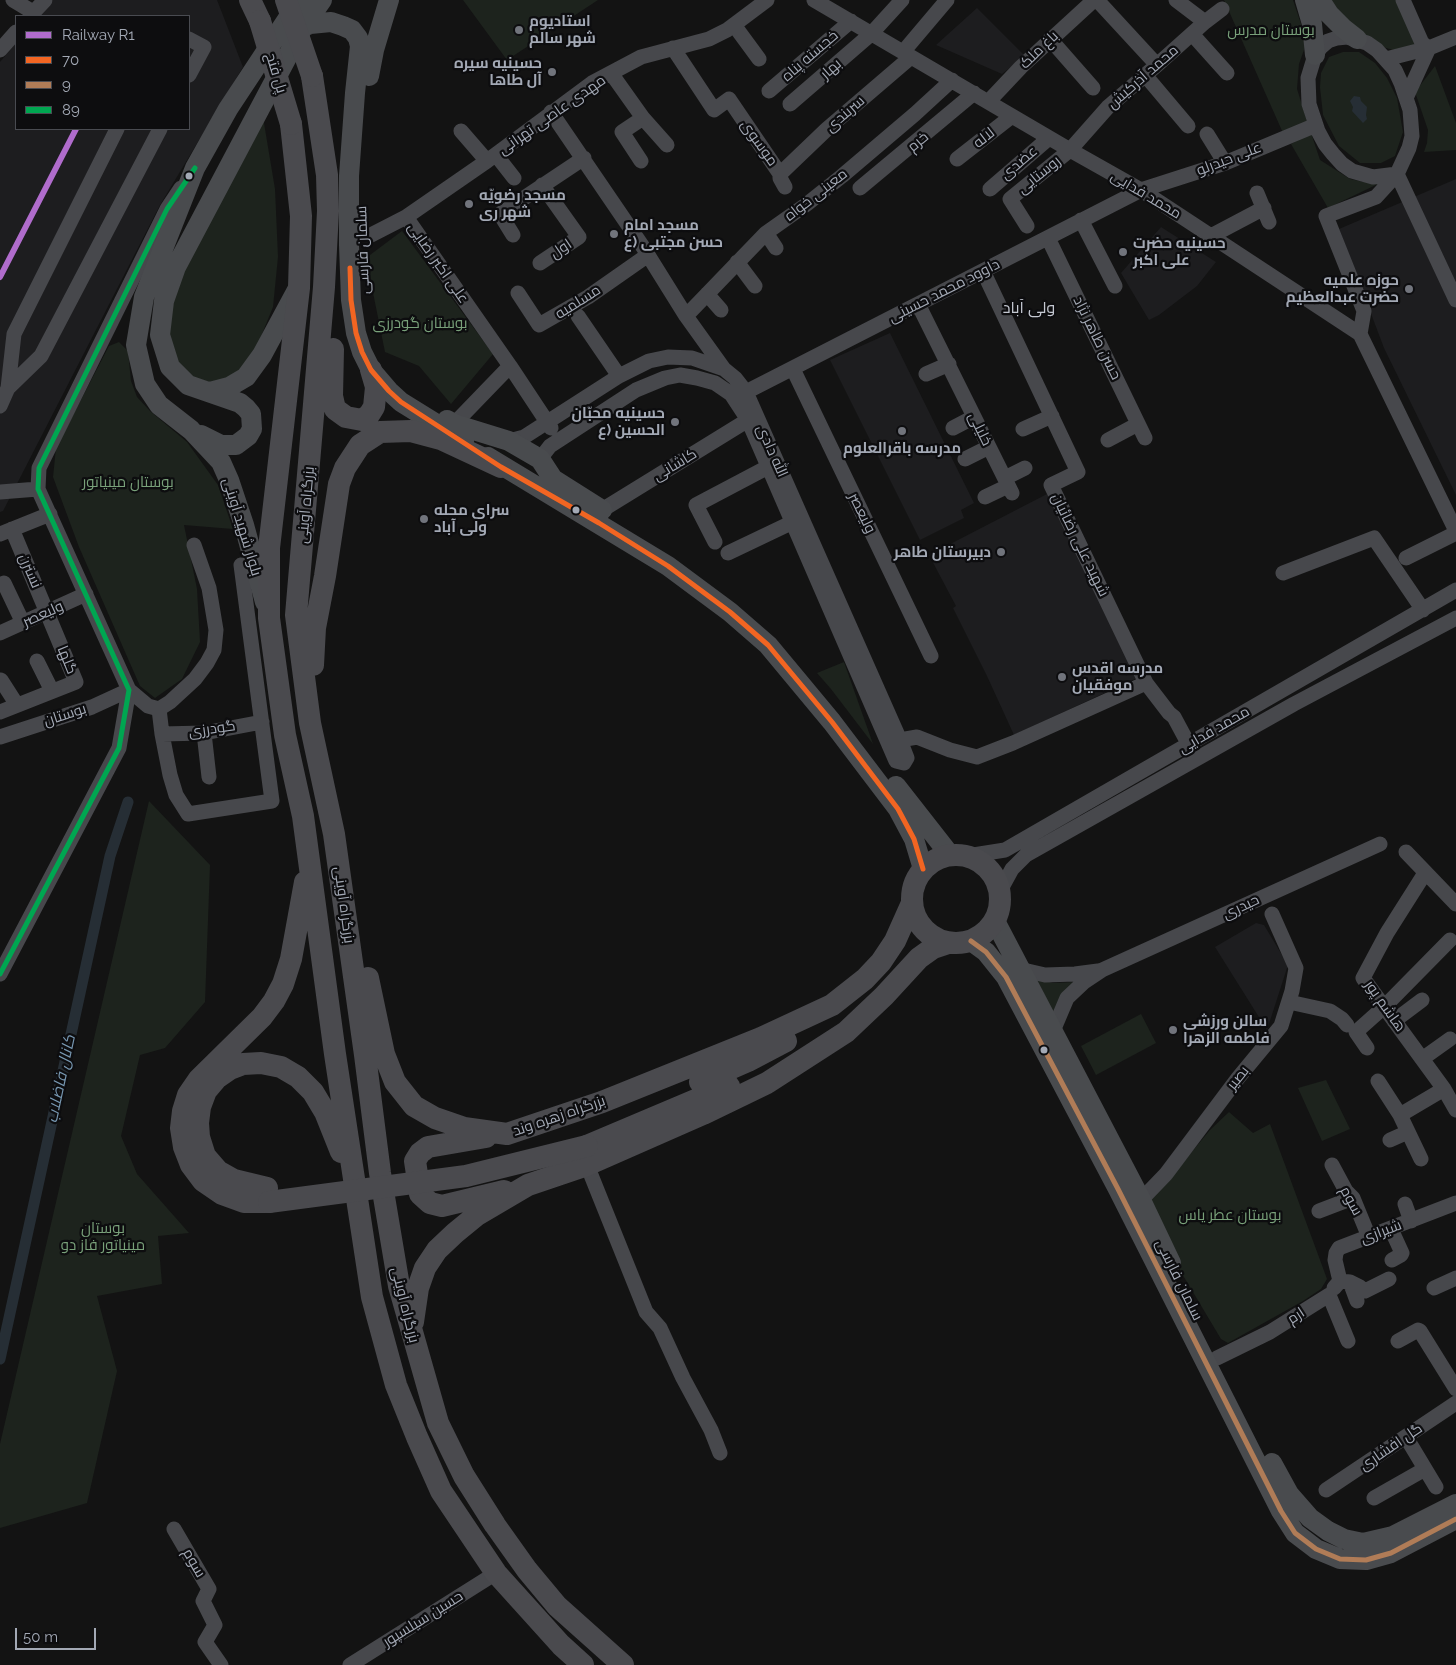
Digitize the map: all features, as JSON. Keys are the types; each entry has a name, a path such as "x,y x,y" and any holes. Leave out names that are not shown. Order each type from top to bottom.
{"highway":[{"name":"پل فتح","path":"250,0 260,21 291,124"},
{"name":"بزرگراه آوینی","path":"286,0 312,76 328,174 324,287 296,615 310,723 334,834 380,1173 399,1286 438,1423 464,1476 526,1570 557,1606 623,1665"},
{"name":"بزرگراه آوینی","path":"291,124 301,216 298,288 269,548 269,618 284,735 303,816 335,1054 372,1297 396,1385 441,1491 496,1573 561,1645 583,1665"},
{"path":"324,287 333,323 332,396 335,409 340,414 362,420 369,415 374,407 376,395 376,387 371,370"},
{"path":"310,723 315,628 340,484 345,468 353,454 360,445 380,432 411,431 441,439 501,467"},
{"path":"959,855 979,861 989,869 996,879 1001,901 995,921 981,936 972,941 948,943 928,934 921,926 915,917 912,892 916,880 923,869 940,858 959,855"},
{"path":"268,1195 244,1202 222,1194 203,1181 191,1165 184,1147 181,1128 183,1111 188,1095 199,1079 262,1017 274,1001 283,984 291,959 300,915 308,856"},
{"name":"بزرگراه زهره وند","path":"342,889 352,906 384,1054 395,1082 414,1106 434,1118 464,1128 506,1134 602,1102 760,1038 832,1005"},
{"name":"بزرگراه زهره وند","path":"412,1333 418,1288 425,1268 438,1250 455,1232 477,1215 585,1148 793,1037 865,980 881,962 896,941 912,903"},
{"name":"بزرگراه زهره وند","path":"268,1195 466,1176 585,1148 754,1075 802,1050 846,1032 866,1015 920,958 933,948 948,943"},
{"path":"268,1195 218,1171 205,1156 199,1137 200,1107 206,1092 217,1078 230,1069 243,1064 261,1063 281,1067 298,1077 313,1092 325,1112 354,1182"},
{"path":"506,1134 428,1147 420,1153 415,1161 420,1194 430,1203 442,1206 528,1185"}],"main road":[{"name":"بلوار شهید آوینی","path":"269,618 244,525 221,462 190,430 159,405 145,384 136,346 144,297 195,168 228,109 300,0"},
{"path":"190,430 221,445 236,445 248,436 252,429 251,414 240,403 188,385 170,367 160,335 164,301 176,266 303,27 322,0"},
{"name":"سلمان فارسی","path":"389,0 376,42 368,83 361,177 361,247 366,315 372,348 381,366 407,396 454,424 545,453 553,479 711,581 775,640 837,709 959,855"},
{"path":"1305,0 1312,24 1315,56"},
{"path":"1320,0 1329,14 1357,39"},
{"name":"سلمان فارسی","path":"303,27 310,24 331,22 352,30 358,38 360,46 349,176 349,246 351,300 356,333 362,352 371,370 401,402 466,442 501,467"},
{"path":"210,392 229,387 246,377 262,355 298,288"},
{"path":"501,467 599,523 668,566 730,612 768,645 820,707 898,809 914,839 923,869"},
{"name":"سلمان فارسی","path":"995,921 1141,1200 1217,1358 1288,1494 1310,1518 1328,1531 1344,1540 1363,1543 1393,1536 1456,1504"},
{"name":"سلمان فارسی","path":"972,941 986,952 1006,977 1118,1189 1281,1511 1295,1533 1316,1549 1340,1559 1366,1560 1391,1553 1456,1519"}],"street":[{"path":"12,0 32,14 45,0"},
{"name":"مهدی عاصی تهرانی","path":"371,235 406,217 492,158 592,83 641,57 709,39 734,25 768,0"},
{"name":"محمد فدایی","path":"814,0 832,4 851,21 871,34 1141,190 1360,334"},
{"name":"بهار","path":"790,104 871,34 902,0"},
{"name":"سربندی","path":"783,180 827,129 907,54 947,0"},
{"path":"1095,0 1157,66"},
{"name":"باغ ملک","path":"988,102 1050,39 1095,0"},
{"path":"1176,0 1205,22"},
{"path":"1404,0 1422,43 1429,48"},
{"name":"محمد آذرکیش","path":"1070,150 1108,107 1222,9"},
{"name":"خجسته پناه","path":"770,91 851,21"},
{"path":"734,25 759,59"},
{"path":"1,46 15,33"},
{"path":"1192,34 1227,73"},
{"path":"1386,60 1429,48 1456,36"},
{"path":"1397,174 1373,177 1352,171 1342,164 1325,144 1309,104 1308,78 1315,56 1328,41 1347,37 1357,39 1372,47 1395,70 1410,110 1412,136 1397,174 1376,197 1326,216 1364,311 1360,334 1456,532 1406,558"},
{"path":"1050,39 1093,88"},
{"path":"190,40 204,47 190,73"},
{"name":"موسوی","path":"673,48 714,110 729,99 783,180"},
{"path":"1406,96 1429,48"},
{"path":"611,73 643,118 667,145"},
{"path":"1145,75 1188,126"},
{"name":"معینی خواه","path":"686,316 766,233 811,209 952,80"},
{"name":"خرم","path":"860,188 974,93"},
{"path":"551,112 584,158 686,316 724,369"},
{"name":"لاله","path":"957,159 1012,116"},
{"path":"642,161 622,132 643,118"},
{"name":"علی حیدرلو","path":"1141,190 1224,163 1316,125"},
{"path":"0,406 8,388 14,334 116,130"},
{"path":"8,388 41,356 159,130"},
{"path":"461,131 514,178"},
{"path":"1207,134 1224,163"},
{"name":"عضدی","path":"990,189 1049,138"},
{"name":"روستایی","path":"1027,226 1010,199 1070,150"},
{"path":"513,235 500,214 584,158"},
{"path":"159,709 148,706 129,690 38,489 39,468 167,209 195,168"},
{"path":"1397,174 1456,300"},
{"name":"اول","path":"540,263 579,237 542,185"},
{"name":"داوود محمد حسینی","path":"740,391 793,369 1141,190"},
{"path":"1211,236 1266,215 1257,193"},
{"name":"علی اکبر رضایی","path":"406,217 510,366 546,428 536,439 545,453"},
{"path":"1081,220 1115,286"},
{"path":"766,233 776,248"},
{"name":"حسن طاهر نژاد","path":"1048,238 1142,431 1108,440"},
{"name":"مسلمیه","path":"518,293 539,325 588,297 648,255"},
{"path":"737,262 755,286"},
{"name":"شهید علی رضائیان","path":"983,271 1078,472 1051,485 1146,683 1174,717 1188,745"},
{"path":"707,294 721,310"},
{"name":"خلیلی","path":"918,304 1008,485"},
{"path":"578,316 619,376"},
{"path":"112,321 121,317 129,318 139,324"},
{"name":"الله دادی","path":"509,441 546,428 619,376 649,361 668,357 692,358 724,369 735,378 900,740 901,760 768,468 748,420 740,391"},
{"path":"926,374 949,364"},
{"path":"454,424 510,366"},
{"name":"ولیعصر","path":"793,369 931,656"},
{"name":"الله دادی","path":"545,453 636,390 665,378 680,375 716,383 740,391"},
{"path":"1023,428 1052,416"},
{"path":"953,428 974,417"},
{"name":"کاشانی","path":"602,510 748,420"},
{"path":"965,459 989,447"},
{"path":"715,542 696,505 768,468"},
{"path":"985,497 1008,485 1025,468"},
{"path":"0,492 38,489"},
{"path":"6,531 50,514"},
{"path":"728,553 793,522"},
{"name":"نسترن","path":"6,531 47,612"},
{"path":"1283,574 1374,538 1423,610"},
{"path":"159,709 195,679 214,650 216,630 209,588 194,545"},
{"path":"159,709 170,775 176,795 188,814 272,801 241,565"},
{"path":"4,583 22,623"},
{"name":"محمد فدایی","path":"959,855 1005,850 1456,590"},
{"name":"ولیعصر","path":"0,633 86,594"},
{"name":"گلها","path":"37,661 52,691 76,682 47,612"},
{"name":"محمد فدایی","path":"1000,891 1012,869 1026,855 1362,667 1456,618"},
{"path":"1352,650 1362,667"},
{"path":"1,680 16,705"},
{"path":"900,740 917,737 950,750 977,757 1146,683"},
{"path":"0,974 119,748 129,690"},
{"name":"بوستان","path":"0,737 92,707 129,690"},
{"path":"0,712 52,691"},
{"name":"گودرزی","path":"162,734 204,732 262,722"},
{"path":"204,732 208,777"},
{"name":"حیدری","path":"1102,970 1380,844"},
{"path":"1406,852 1456,904"},
{"name":"هاشم پور","path":"1425,873 1387,933 1363,978 1452,1100"},
{"name":"بصیر","path":"1141,1200 1166,1174 1238,1078 1274,1037 1281,1026 1289,1002 1296,968 1272,914"},
{"path":"1367,1048 1356,1032 1384,1007 1450,940"},
{"path":"1019,969 1051,975 1102,970"},
{"path":"1053,1031 1067,998 1084,982 1102,970"},
{"path":"1394,1021 1422,1000"},
{"path":"1289,1002 1330,1011 1347,1025"},
{"path":"1422,1059 1450,1039"},
{"path":"1378,1081 1400,1115 1421,1160"},
{"path":"1400,1115 1452,1100"},
{"path":"1390,1140 1408,1132"},
{"path":"585,1148 646,1312 660,1328 683,1378 711,1430 720,1453"},
{"name":"سوم","path":"1332,1165 1346,1191 1353,1198 1369,1237"},
{"path":"1319,1211 1353,1198"},
{"name":"شیرازی","path":"1345,1282 1335,1260 1336,1252 1339,1248 1456,1203"},
{"path":"1405,1204 1411,1221"},
{"path":"1391,1229 1402,1253 1392,1260"},
{"path":"1434,1288 1456,1278"},
{"path":"1345,1282 1360,1287 1365,1291 1386,1284"},
{"path":"1345,1282 1358,1301"},
{"name":"ارم","path":"1217,1358 1270,1332 1329,1295 1345,1282"},
{"path":"1329,1295 1348,1341"},
{"path":"1398,1342 1418,1330 1420,1331 1456,1389"},
{"name":"گل افشاری","path":"1326,1490 1456,1403"},
{"path":"1406,1437 1436,1487"},
{"path":"1374,1498 1425,1469"},
{"name":"سوم","path":"174,1529 209,1589 203,1601 215,1625 205,1642 221,1665"},
{"name":"حسین سیلسپور","path":"350,1665 496,1573"}],"shaded area":[{"path":"53,0 217,0 243,67 160,205 3,511 0,512 0,62 15,44 15,130 190,130 190,15 40,15"},
{"path":"977,8 1025,56 1002,74 936,45"},
{"path":"1354,96 1360,97 1367,107 1367,119 1363,123 1352,111 1353,107 1350,101"},
{"name":"حوزه علمیه حضرت عبدالعظیم","path":"1456,179 1456,495 1384,348 1339,229"},
{"path":"1161,227 1216,262 1197,286 1159,315 1149,320 1121,273"},
{"name":"مدرسه باقرالعلوم","path":"890,333 974,503 961,510 964,518 920,540 830,360"},
{"path":"1047,494 1137,678 1014,735 953,608 956,606 929,555"},
{"path":"1256,923 1264,925 1288,965 1267,1030 1215,947"}],"green space":[{"name":"استادیوم شهر سالم","path":"463,0 598,0 507,60"},
{"name":"بوستان مدرس","path":"1224,0 1293,0 1301,24 1305,47 1299,64 1297,89 1308,124 1283,133"},
{"name":"بوستان مدرس","path":"1329,0 1397,0 1420,45 1398,51 1386,48 1357,31"},
{"path":"1343,52 1359,52 1375,63 1387,78 1397,98 1403,132 1395,156 1381,163 1360,163 1339,146 1323,115 1320,87 1321,73 1329,57"},
{"path":"1435,66 1456,123 1456,150 1424,152 1428,130 1415,92"},
{"path":"262,111 275,189 278,257 273,307 255,351 237,374 214,383 194,379 175,361 167,331 173,292"},
{"path":"1311,133 1320,160 1350,179 1364,182 1382,182 1328,208 1291,144"},
{"name":"بوستان گودرزی","path":"402,231 493,354 451,404 419,366 385,352 366,258"},
{"name":"بوستان مینیاتور","path":"119,342 128,351 131,381 137,397 150,411 187,442 218,485 233,529 184,525 197,589 200,642 182,679 155,698 140,686 79,547 53,477 56,448 109,346"},
{"path":"844,662 873,744 817,673"},
{"name":"بوستان مینیاتور فاز دو","path":"149,801 210,865 205,1002 165,1048 140,1055 121,1136 137,1174 189,1233 158,1236 162,1284 97,1296 117,1371 87,1503 0,1528 0,1444"},
{"path":"1036,978 1053,983 1076,982 1055,1016"},
{"path":"1141,1014 1156,1043 1096,1075 1081,1046"},
{"path":"1326,1080 1350,1129 1322,1141 1298,1088"},
{"name":"بوستان عطر یاس","path":"1229,1112 1253,1133 1270,1124 1327,1279 1321,1289 1303,1301 1228,1343 1221,1339 1181,1272 1151,1209 1150,1197 1175,1172 1210,1130"}],"waterway":[{"name":"کانال فاضلاب","path":"0,1359 110,856 128,802"}],"rail line":[{"name":"R1","path":"0,277 75,130"}],"transit line":[{"name":"89","path":"0,974 119,748 129,690 38,489 39,468 167,209 195,168"},
{"name":"70","path":"350,268 351,300 356,333 362,352 371,370 389,391 401,402 501,467 599,523 668,566 730,612 768,645 832,722 898,809 914,839 923,869"},
{"name":"9","path":"971,941 986,952 1006,977 1118,1189 1281,1511 1295,1533 1316,1549 1340,1559 1366,1560 1391,1553 1456,1519"}],"place":[{"name":"استادیوم شهر سالم","path":"519,30"},
{"name":"حسینیه سیره آل طاها","path":"552,72"},
{"name":"مسجد رضویّه شهر ری","path":"469,204"},
{"name":"مسجد امام حسن مجتبی (ع","path":"614,234"},
{"name":"حسینیه حضرت علی اکبر","path":"1123,252"},
{"name":"حوزه علمیه حضرت عبدالعظیم","path":"1409,289"},
{"name":"حسینیه محبّان الحسین (ع","path":"675,422"},
{"name":"مدرسه باقرالعلوم","path":"902,431"},
{"name":"سرای محله ولی آباد","path":"424,519"},
{"name":"دبیرستان طاهر","path":"1001,552"},
{"name":"مدرسه اقدس موفقیان","path":"1062,677"},
{"name":"سالن ورزشی فاطمه الزهرا","path":"1173,1030"}],"district":[{"name":"ولی آباد","path":"1029,308"}]}
